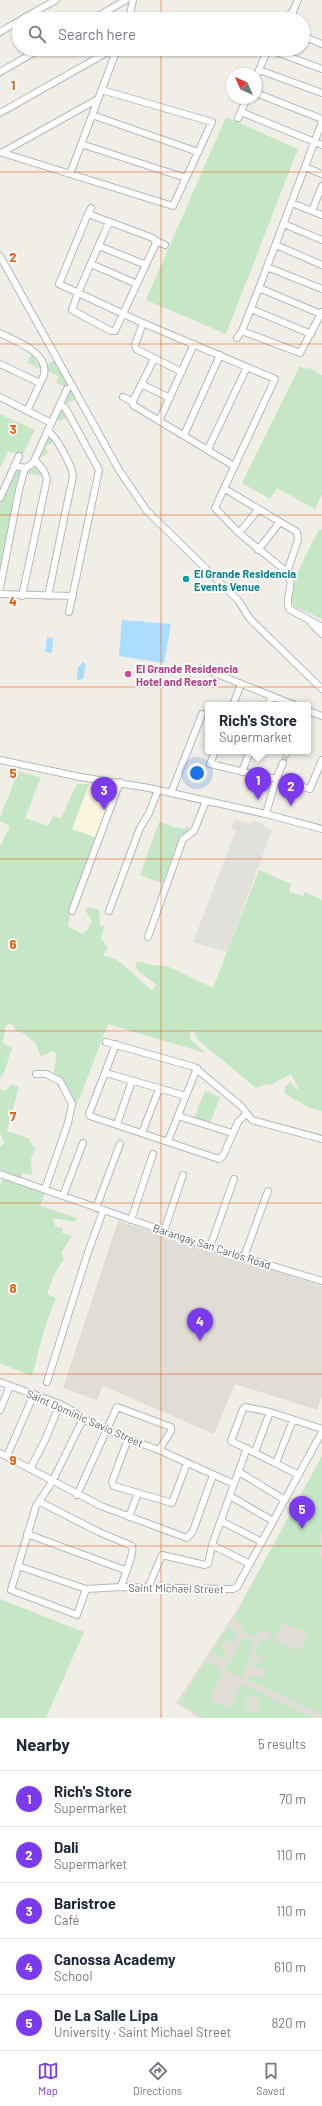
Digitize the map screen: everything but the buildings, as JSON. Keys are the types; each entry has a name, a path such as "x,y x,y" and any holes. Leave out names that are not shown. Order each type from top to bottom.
{"street":[{"path":"35,12 56,0"},
{"path":"105,12 126,0"},
{"path":"130,12 133,0"},
{"path":"293,11 298,0"},
{"path":"0,32 12,25"},
{"path":"310,39 322,44"},
{"path":"0,72 28,56"},
{"path":"0,113 101,56"},
{"path":"70,174 114,56"},
{"path":"260,68 265,56"},
{"path":"287,56 322,69"},
{"path":"262,71 322,93"},
{"path":"1,152 173,206 212,122 102,90"},
{"path":"237,338 242,331 276,245 322,120 262,95"},
{"path":"1,152 98,99"},
{"path":"245,104 240,115 322,145"},
{"path":"92,116 198,152"},
{"path":"81,144 186,178"},
{"path":"305,166 322,174"},
{"path":"312,211 322,186"},
{"path":"292,203 322,215"},
{"path":"91,208 58,282 78,293 143,323 275,379 215,508 258,550 287,572 292,581 288,607 293,612 322,627"},
{"path":"88,215 153,238 165,245"},
{"path":"109,222 72,308 73,312 111,331 117,329 156,241"},
{"path":"284,224 322,240"},
{"path":"276,245 322,265"},
{"path":"99,246 146,265"},
{"path":"0,256 119,470 147,511 238,600 250,619 322,689"},
{"path":"90,264 137,284"},
{"path":"267,267 322,290"},
{"path":"242,331 298,354 303,351 322,313 259,288"},
{"path":"251,309 311,334"},
{"path":"143,323 135,348 182,372"},
{"path":"0,333 34,351 44,370 40,383 27,411"},
{"path":"158,421 194,344"},
{"path":"184,435 220,355"},
{"path":"133,402 154,359"},
{"path":"0,364 40,383"},
{"path":"208,449 247,367"},
{"path":"142,384 170,398"},
{"path":"14,466 25,468 30,467 35,460 67,389"},
{"path":"0,397 51,423"},
{"path":"123,397 133,402 135,407 208,449 234,466"},
{"path":"60,404 66,409 99,470 69,612"},
{"path":"47,432 54,436 73,476 48,596"},
{"path":"0,498 19,456"},
{"path":"22,596 47,479 39,464 35,460"},
{"path":"0,588 19,490 25,468"},
{"path":"225,489 299,534 287,572"},
{"path":"240,533 258,510"},
{"path":"258,550 280,522"},
{"path":"0,594 22,596 73,596"},
{"path":"308,620 322,634"},
{"path":"202,668 287,702"},
{"path":"234,702 241,684"},
{"path":"269,702 272,696"},
{"path":"311,712 322,716"},
{"path":"171,794 202,714"},
{"path":"214,754 210,764 276,778 310,789 322,760"},
{"path":"242,772 249,754"},
{"path":"0,760 80,777 120,782 158,790 266,814 322,829"},
{"path":"266,814 276,778 283,763"},
{"path":"72,912 120,782"},
{"path":"109,911 140,828 149,813 158,790"},
{"path":"148,937 183,839 194,831 206,801"},
{"path":"106,1042 197,1068 240,1106 252,1120 322,1139"},
{"path":"116,1044 89,1115 219,1159 223,1156 232,1133 240,1120 246,1114"},
{"path":"168,1141 197,1068"},
{"path":"106,1073 186,1096"},
{"path":"36,1074 46,1074 60,1080 72,1104 68,1123 45,1189"},
{"path":"117,1124 132,1081"},
{"path":"142,1133 159,1089"},
{"path":"178,1116 232,1133"},
{"path":"63,1196 83,1143"},
{"path":"96,1208 120,1144"},
{"path":"131,1220 153,1154"},
{"name":"Barangay San Carlos Road","path":"0,1174 103,1211 322,1281"},
{"path":"164,1231 183,1175"},
{"path":"210,1246 234,1179"},
{"path":"244,1257 268,1191"},
{"path":"47,1382 88,1252 103,1211"},
{"name":"Saint Dominic Savio Street","path":"0,1382 60,1404 72,1410 83,1419 128,1439 159,1450 234,1484"},
{"path":"0,1410 10,1386"},
{"path":"7,1456 34,1394"},
{"path":"30,1469 49,1432 60,1404"},
{"path":"77,1495 117,1406 170,1426 171,1431 159,1450"},
{"path":"299,1476 255,1452 231,1441 243,1409 245,1407 270,1412 322,1431"},
{"path":"255,1452 270,1412"},
{"path":"18,1566 86,1589 77,1615 11,1590 27,1534 36,1506 52,1482 83,1419"},
{"path":"276,1463 293,1420"},
{"name":"Saint Michael Street","path":"86,1589 121,1587 233,1589 240,1583 322,1431"},
{"path":"128,1439 112,1482 114,1486 172,1503 187,1463"},
{"path":"148,1588 161,1555 205,1565 208,1564 212,1545 247,1448"},
{"path":"0,1453 77,1495 129,1517 187,1538 193,1531 213,1475"},
{"path":"239,1472 285,1500"},
{"path":"129,1517 138,1493"},
{"path":"230,1496 273,1520"},
{"path":"40,1502 99,1532 132,1546 133,1552 125,1570 121,1587"},
{"path":"221,1522 262,1542"},
{"path":"27,1534 125,1570"},
{"path":"212,1545 250,1564"}],"shaded area":[{"path":"89,784 115,790 97,838 72,829"},
{"path":"235,819 251,824 253,821 264,824 263,827 272,830 227,952 193,942 236,830 231,828"},
{"path":"118,1221 322,1286 322,1396 317,1410 235,1384 214,1434 103,1386 97,1400 63,1388"},
{"path":"322,1456 322,1718 199,1718 176,1703 242,1602"}],"green space":[{"path":"226,117 298,149 226,334 146,300"},
{"path":"32,353 40,367 41,369 27,363"},
{"path":"55,360 68,383 66,387 56,383 59,376 48,371 46,365"},
{"path":"300,366 306,369 308,367 322,375 322,494 315,509 277,488 270,499 242,483"},
{"path":"71,389 77,398 67,404 65,401"},
{"path":"62,410 67,417 59,422 57,418"},
{"path":"0,414 35,430 22,455 8,451 0,468"},
{"path":"51,438 53,442 45,447 49,453 40,458 48,439"},
{"path":"35,466 44,476 25,473"},
{"path":"18,469 21,474 0,576 0,505 13,474"},
{"path":"319,529 322,530 322,619 293,606 292,598 293,588 300,567"},
{"path":"18,772 41,777 25,818 48,826 53,816 61,818 77,784 89,784 72,829 97,838 71,909 68,926 82,934 88,929 92,921 85,910 88,907 99,910 100,925 104,926 101,939 108,947 103,956 117,960 152,990 157,985 139,972 135,966 137,961 152,965 167,966 213,988 259,870 291,884 289,892 303,896 305,892 322,900 322,1111 310,1108 285,1094 285,1087 290,1082 297,1090 298,1088 291,1074 272,1084 256,1088 198,1040 192,1030 190,1033 190,1038 205,1053 108,1024 77,1105 53,1075 57,1054 53,1051 41,1057 35,1042 20,1031 17,1032 11,1023 6,1026 3,1043 12,1048 3,1076 0,1077 0,847 10,826 0,821 0,817"},
{"path":"159,822 172,827 185,829 186,827 192,829 164,884 140,875"},
{"path":"12,1084 19,1087 7,1131 28,1138 35,1149 31,1159 32,1175 23,1173 21,1179 0,1171 0,1147 4,1143 0,1133 0,1089 6,1091"},
{"path":"205,1091 220,1097 210,1124 194,1118"},
{"path":"3,1177 37,1190 37,1192 45,1193 40,1206 77,1218 75,1222 53,1218 55,1226 63,1228 62,1233 72,1236 61,1253 64,1259 54,1275 47,1294 56,1298 45,1327 32,1376 0,1363 0,1186"},
{"path":"322,1456 322,1530 318,1542 322,1545 318,1553 322,1558 322,1714 248,1680 249,1675 264,1679 267,1670 252,1666 254,1661 260,1663 263,1658 255,1654 259,1642 264,1641 272,1635 266,1628 255,1636 243,1633 242,1631 244,1629 234,1617 244,1602 242,1602","holes":["283,1623 308,1633 300,1652 274,1641"]},
{"path":"0,1599 84,1632 46,1718 0,1718"},
{"path":"229,1625 237,1637 234,1643 227,1640 221,1650 228,1653 224,1659 212,1652"},
{"path":"243,1638 251,1641 253,1644 242,1678 226,1671 225,1669"},
{"path":"206,1661 219,1668 221,1674 210,1700 230,1709 242,1684 314,1718 204,1718 180,1703","holes":["249,1697 256,1697 260,1701 260,1708 256,1712 249,1712 245,1708 245,1701"]}],"water":[{"path":"122,620 171,624 164,663 119,656"},
{"path":"47,637 53,638 52,653 45,652"},
{"path":"83,662 86,665 83,679 78,680 78,667"}],"tunnel":[{"path":"283,763 287,754"}],"place":[{"name":"El Grande Residencia Events Venue","path":"186,579"},
{"name":"El Grande Residencia Hotel and Resort","path":"128,674"},
{"name":"Rich's Store","path":"258,800"},
{"name":"Dali","path":"291,806"},
{"name":"Baristroe","path":"104,810"},
{"name":"Canossa Academy","path":"200,1341"},
{"name":"De La Salle Lipa","path":"302,1529"}]}
